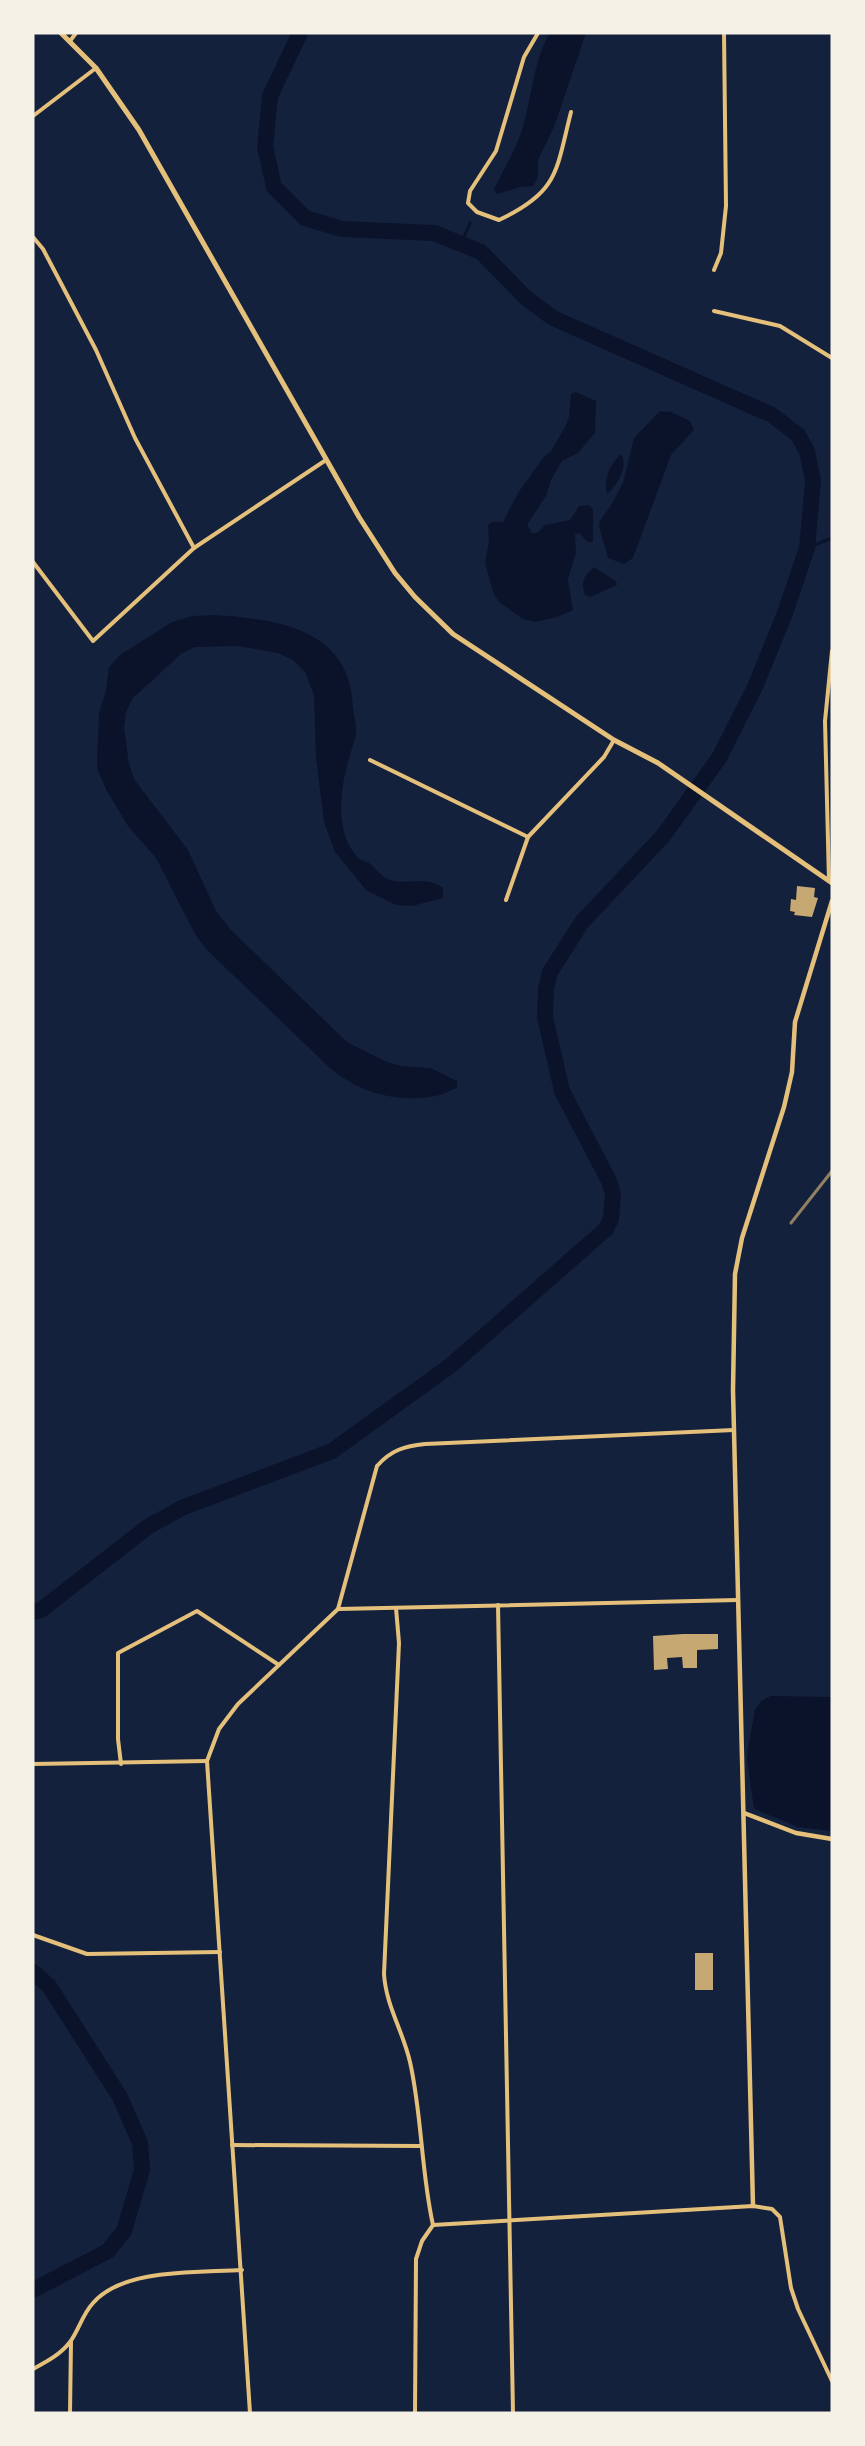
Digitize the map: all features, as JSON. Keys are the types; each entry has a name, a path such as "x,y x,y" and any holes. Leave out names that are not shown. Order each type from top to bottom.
{"main road":[{"path":"61,33 96,68 139,130 326,460 390,565 430,612 484,656 614,740 658,764 830,882"}],"street":[{"path":"70,40 76,33"},
{"path":"538,33 524,57 496,151 470,191 468,203 477,212 499,220 547,189 554,178 571,112"},
{"path":"714,270 721,253 726,206 724,33"},
{"path":"33,116 96,68"},
{"path":"33,237 43,249 96,351 135,438 194,548"},
{"path":"714,311 780,326 832,358"},
{"path":"33,562 93,641 194,548 326,460"},
{"path":"830,882 825,721 832,651"},
{"path":"506,900 528,837 604,758 614,740"},
{"path":"370,760 528,837"},
{"path":"753,2206 734,1430 735,1274 742,1238 787,1098 792,1072 795,1022 832,901"},
{"path":"249,2413 242,2270 207,1761 219,1729 238,1704 338,1609 377,1466 387,1455 404,1446 425,1444 734,1430"},
{"path":"338,1609 738,1600"},
{"path":"498,1605 513,2413"},
{"path":"396,1608 399,1643 384,1974 388,2005 402,2036 410,2063 433,2225 422,2241 416,2259 415,2413"},
{"path":"121,1764 118,1739 118,1653 197,1611 279,1665"},
{"path":"33,1764 207,1761"},
{"path":"744,1813 796,1833 832,1839"},
{"path":"33,1935 87,1954 220,1952"},
{"path":"232,2145 420,2146"},
{"path":"433,2225 753,2206 772,2209 780,2217 792,2288 798,2309 832,2381"},
{"path":"70,2413 71,2341 79,2321 93,2302 113,2286 132,2279 242,2270"},
{"path":"33,2369 55,2356 71,2341"}],"water":[{"path":"550,33 586,33 554,127 538,160 538,177 533,186 520,187 497,194 494,189 522,130 536,67"},
{"path":"576,392 596,401 595,433 578,453 562,461 551,480 546,496 527,525 532,533 537,533 545,525 570,520 579,506 589,505 593,510 593,542 588,542 579,533 575,534 576,553 568,579 573,610 558,617 535,622 523,619 499,602 493,592 485,563 489,542 488,525 492,522 503,522 518,493 543,458 551,451 569,417 571,394"},
{"path":"660,411 671,412 690,421 694,430 671,455 633,558 624,564 608,558 599,526 600,520 623,483 634,438"},
{"path":"621,454 624,464 621,476 607,494 608,472"},
{"path":"594,567 616,581 617,585 590,597 585,595 583,582 585,576"},
{"path":"215,615 286,625 307,633 325,645 339,661 349,681 356,728 341,800 341,815 349,844 357,857 369,863 386,878 401,882 419,881 437,884 443,888 443,898 412,906 396,905 366,890 335,852 324,822 316,758 314,695 305,672 293,660 278,653 238,646 195,647 181,654 133,698 126,712 124,728 129,764 134,779 188,850 216,911 230,929 347,1042 387,1062 402,1066 431,1068 457,1081 457,1088 425,1097 382,1095 355,1085 331,1069 206,949 196,936 156,858 128,826 107,791 97,769 97,761 99,713 106,690 109,667 120,655 172,622 192,616"},
{"path":"771,1696 832,1697 832,1831 798,1827 754,1809 747,1759 748,1748 755,1710 761,1701"}],"building":[{"path":"797,886 815,888 814,897 818,898 812,917 794,915 795,912 790,911 791,899 796,900"},
{"path":"718,1634 718,1649 697,1650 697,1668 683,1668 682,1657 667,1658 668,1669 654,1670 653,1636"},
{"path":"695,1953 713,1953 713,1990 695,1990"}],"waterway":[{"path":"33,1612 41,1610 149,1526 184,1507 332,1451 450,1366 606,1229 611,1219 613,1194 609,1181 562,1091 545,1017 546,989 550,972 582,922 663,836 719,758 755,687 785,613 807,548 813,481 807,451 798,435 772,415 553,318 526,298 481,252 434,233 342,229 305,218 274,187 265,147 270,96 300,33"},
{"path":"461,244 470,223"},
{"path":"807,548 832,538"},
{"path":"33,1972 49,1986 120,2097 140,2143 142,2170 124,2231 108,2251 33,2290"}],"railway":[{"path":"791,1223 832,1171"}]}
